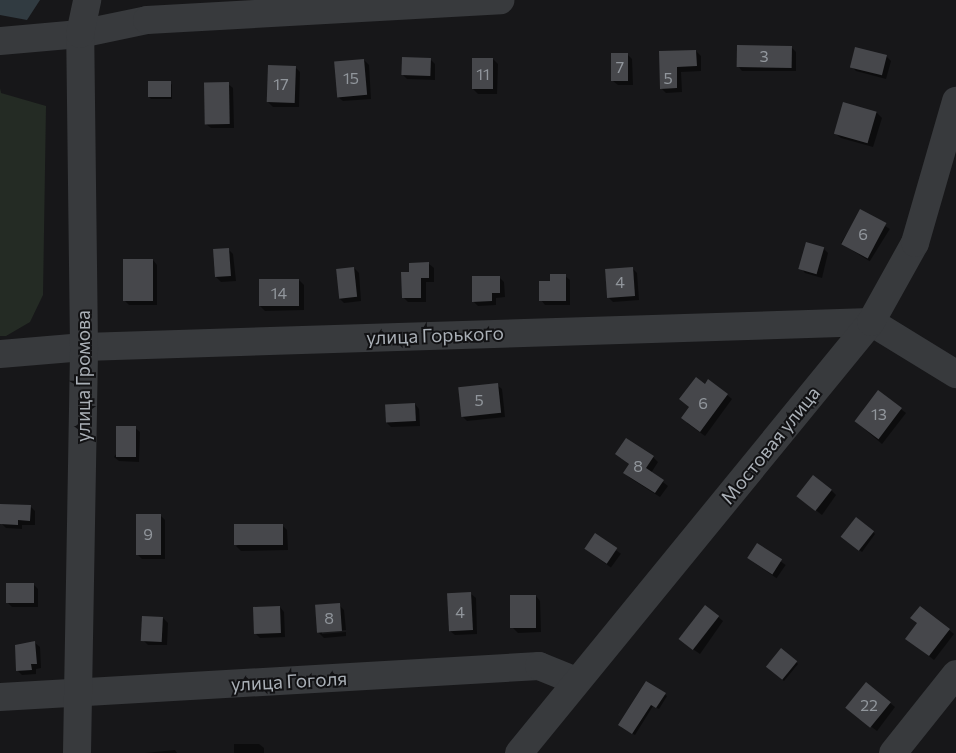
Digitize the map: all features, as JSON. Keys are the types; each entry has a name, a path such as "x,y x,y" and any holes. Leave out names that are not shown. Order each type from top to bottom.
{"street":[{"name":"улица Громова","path":"77,753 84,347 80,34 88,0"},
{"path":"0,41 80,34 146,20 500,0"},
{"name":"Мостовая улица","path":"519,753 871,322 914,243 956,101"},
{"path":"871,322 956,374"},
{"name":"улица Горького","path":"0,354 84,347 871,322"},
{"name":"улица Гоголя","path":"0,697 539,666 576,681"},
{"path":"894,753 956,674"}],"shaded area":[{"path":"0,0 40,0 27,20 0,15"},
{"path":"0,88 1,93 46,106 43,295 30,322 6,336 0,336"}],"building":[{"path":"737,45 792,46 792,68 737,67"},
{"path":"855,47 887,55 882,75 850,67"},
{"path":"696,50 697,66 677,67 677,88 660,89 659,51"},
{"path":"611,53 628,53 628,81 611,81"},
{"path":"402,57 431,58 430,76 401,75"},
{"path":"472,58 493,58 493,89 472,89"},
{"path":"364,59 367,95 337,97 334,62"},
{"path":"268,65 296,66 295,103 267,102"},
{"path":"148,81 171,81 171,97 148,97"},
{"path":"204,82 229,82 230,124 205,124"},
{"path":"843,102 877,112 868,143 834,134"},
{"path":"860,209 886,223 868,258 841,244"},
{"path":"806,242 824,247 817,274 798,269"},
{"path":"229,248 231,276 215,277 213,249"},
{"path":"123,259 153,259 153,301 123,301"},
{"path":"429,262 429,278 421,278 421,298 402,298 401,272 409,272 409,263"},
{"path":"354,267 357,297 339,299 336,269"},
{"path":"633,267 635,296 607,298 605,269"},
{"path":"550,274 566,274 566,301 539,301 539,281 550,281"},
{"path":"472,276 500,276 500,293 492,293 492,301 472,302"},
{"path":"259,279 299,279 299,306 259,306"},
{"path":"696,377 705,384 708,379 728,394 700,432 681,418 689,407 679,399"},
{"path":"498,383 501,413 461,417 458,387"},
{"path":"878,390 902,408 878,439 855,421"},
{"path":"415,403 416,421 386,423 385,405"},
{"path":"116,426 136,426 136,457 116,457"},
{"path":"626,438 654,456 646,468 664,480 655,493 623,473 629,464 615,454"},
{"path":"813,475 832,490 815,511 796,496"},
{"path":"0,504 31,505 30,521 18,520 18,525 0,524"},
{"path":"136,514 161,514 161,555 136,555"},
{"path":"856,517 874,531 859,551 841,537"},
{"path":"234,524 283,524 283,545 234,545"},
{"path":"595,533 617,548 607,564 584,549"},
{"path":"757,543 782,559 772,574 747,558"},
{"path":"6,583 34,583 34,603 6,603"},
{"path":"471,592 473,630 449,631 447,593"},
{"path":"510,595 536,595 536,628 510,628"},
{"path":"340,603 342,631 317,633 315,605"},
{"path":"705,605 719,616 693,650 679,639"},
{"path":"280,606 281,633 254,634 253,607"},
{"path":"920,606 950,629 929,656 905,639 917,623 910,618"},
{"path":"142,616 163,617 162,642 141,641"},
{"path":"35,641 37,664 31,664 32,670 16,671 15,645"},
{"path":"781,648 797,661 782,680 766,667"},
{"path":"646,681 666,693 656,708 651,705 632,734 618,725"},
{"path":"866,682 891,702 870,728 845,708"}]}
